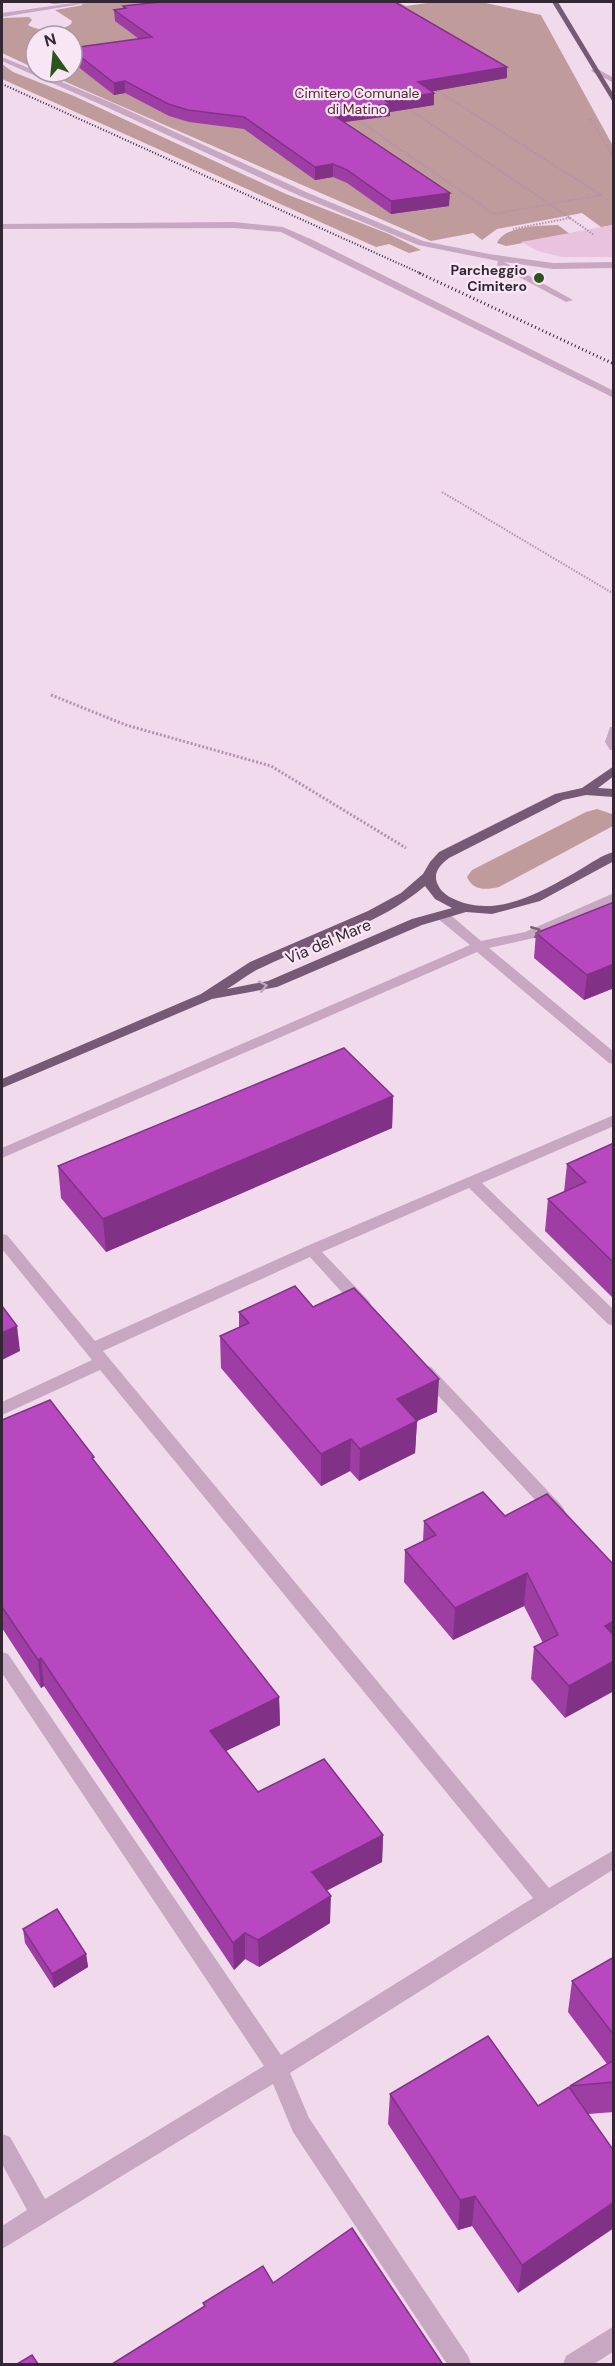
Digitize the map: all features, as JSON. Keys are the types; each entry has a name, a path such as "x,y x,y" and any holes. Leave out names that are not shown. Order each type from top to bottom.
{"main road":[{"path":"555,2 594,69 611,93 614,102"},
{"name":"Via del Mare","path":"586,791 614,770"},
{"name":"Via del Mare","path":"2,1084 206,997 255,965 373,914 406,896 444,855 559,797 586,791 614,793"},
{"name":"Via del Mare","path":"206,997 272,984 417,922 462,909 505,909 523,903 611,860"},
{"path":"430,871 432,889 462,909"}],"street":[{"path":"2,15 91,2"},
{"path":"2,59 107,104 303,194 411,239 489,256 553,266 614,265"},
{"path":"594,69 614,81"},
{"path":"2,227 234,225 283,231 310,242 614,395"},
{"path":"489,256 569,300"},
{"path":"614,730 611,742 614,747"},
{"path":"2,1153 479,946 529,934 614,897"},
{"path":"442,915 614,1060"},
{"path":"2,1409 98,1355 312,1250 614,1120"},
{"path":"471,1181 614,1320"},
{"path":"2,1239 546,1900"},
{"path":"312,1250 377,1320"},
{"path":"418,1363 565,1520"},
{"path":"2,1659 278,2069 301,2125 460,2364"},
{"path":"2,2238 278,2069 614,1858"},
{"path":"2,2144 41,2213"},
{"path":"574,2364 614,2337"}],"path":[{"path":"438,91 601,195 494,214 339,107 394,98 438,91"},
{"path":"382,95 394,98 587,230"},
{"path":"415,165 422,164"},
{"path":"514,229 570,218"},
{"path":"442,492 614,594"},
{"path":"51,695 126,726 271,766 298,781 430,871"}],"green space":[{"path":"44,2 78,2 54,4"},
{"name":"Cimitero Comunale di Matino","path":"78,2 398,2 406,6 435,2 481,2 541,15 613,146 613,225 601,227 582,213 497,229 482,240 473,233 431,241 71,84 84,84 84,24 71,24 72,21 55,10 83,5"},
{"name":"Cimitero Comunale di Matino","path":"29,17 32,20 29,24 24,24 24,63 2,53 2,18"},
{"path":"2,64 24,76 24,84 44,84 74,96 286,194 389,234 421,250 409,253 389,244 376,247 2,79"},
{"path":"558,225 570,234 506,246 497,243 501,237 515,230 533,226"},
{"path":"597,809 612,814 613,826 499,887 489,889 476,887 467,877 472,870 586,812"}],"shaded area":[{"path":"613,225 613,257 562,257 538,251 521,242"}],"building":[{"path":"160,2 395,2 507,67 418,82 434,93 386,101 390,104 329,112 450,193 391,201 347,170 333,164 315,167 244,117 188,110 168,104 125,81 114,83 84,59 84,46 152,37 114,10 126,8 123,6"},
{"path":"614,902 614,964 587,975 536,933"},
{"path":"344,1048 393,1096 103,1219 58,1166"},
{"path":"614,1143 614,1263 548,1199 586,1182 567,1164"},
{"path":"295,1286 313,1307 354,1288 439,1379 397,1399 417,1421 360,1449 351,1439 321,1454 220,1336 249,1323 239,1312"},
{"path":"2,1306 17,1326 2,1333"},
{"path":"50,1400 94,1457 92,1458 279,1697 210,1731 258,1792 324,1759 383,1835 312,1872 331,1896 258,1940 245,1933 233,1943 41,1658 38,1660 2,1607 2,1420"},
{"path":"483,1492 505,1516 547,1494 614,1565 614,1621 605,1626 614,1636 614,1661 569,1686 534,1647 558,1635 527,1573 455,1608 405,1550 436,1535 424,1521"},
{"path":"57,1909 86,1954 52,1974 23,1929"},
{"path":"614,1957 614,2035 572,1981"},
{"path":"488,2036 538,2106 569,2087 614,2151 614,2202 522,2265 475,2196 460,2200 390,2094"},
{"path":"614,2060 614,2082 570,2086"},
{"path":"352,2228 442,2363 112,2364 205,2306 203,2303 263,2266 273,2283"},
{"path":"32,2355 38,2364 17,2364"}],"railway":[{"path":"2,84 422,274"},
{"path":"419,273 614,364"}],"place":[{"name":"Parcheggio Cimitero","path":"539,278"}]}
